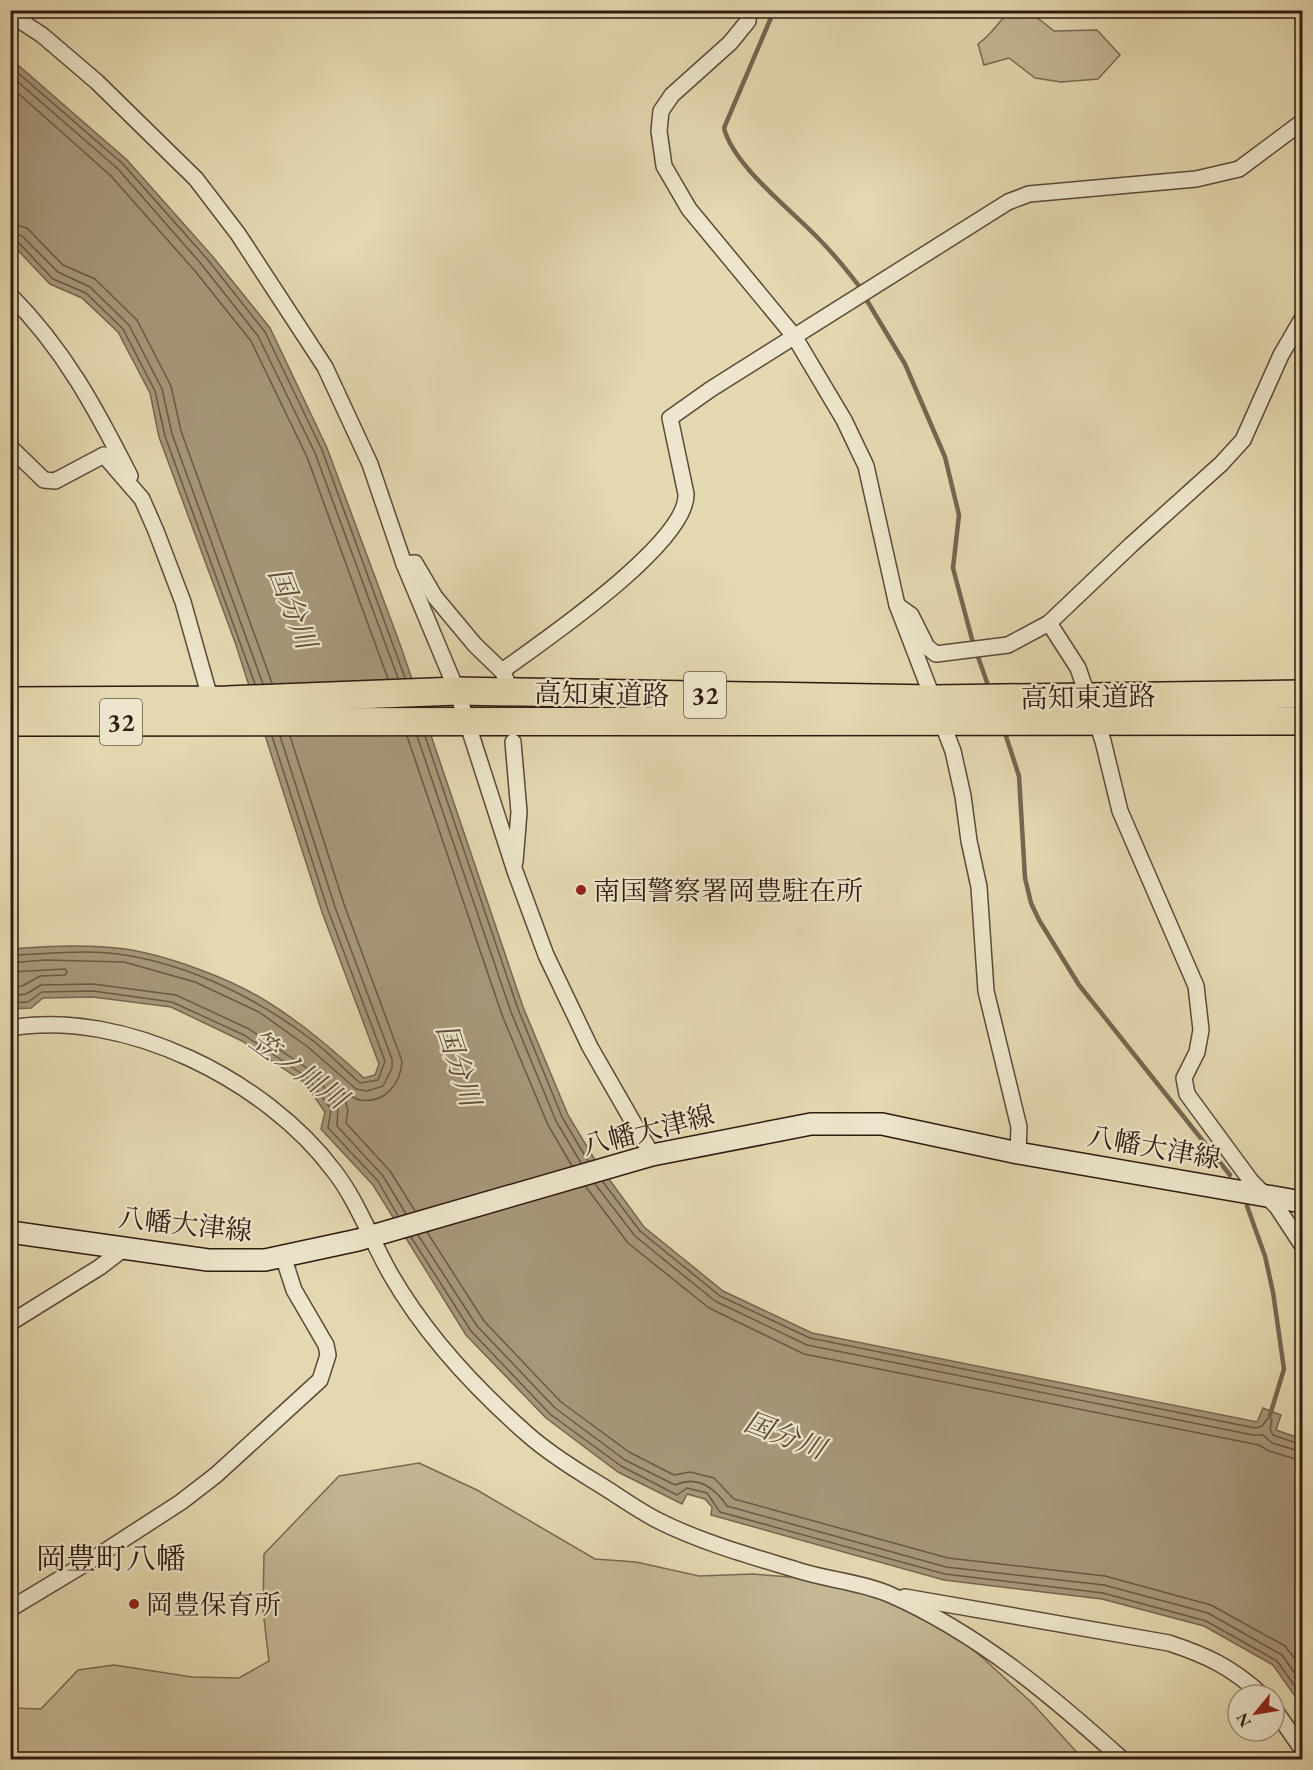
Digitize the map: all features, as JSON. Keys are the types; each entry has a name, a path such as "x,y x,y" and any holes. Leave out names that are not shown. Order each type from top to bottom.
{"highway":[{"name":"高知東道路","path":"10,722 222,711 448,692 938,711"},
{"name":"高知東道路","path":"1020,710 1088,696 1302,694"},
{"name":"高知東道路","path":"10,701 458,721 1020,710 1096,722 1302,721"}],"main road":[{"name":"八幡大津線","path":"10,1232 208,1260 241,1262 283,1256 372,1236 648,1156 811,1124 882,1124 1018,1153 1302,1202"}],"street":[{"path":"748,10 748,21 730,43 672,95 661,111 659,131 664,166 689,209 794,336 844,420 866,466 897,606 953,751 963,796 969,841 979,887 986,991 1018,1127 1018,1153"},
{"path":"10,14 42,35 98,82 196,179 238,234 325,367 370,464 458,721 546,955 590,1047 648,1156"},
{"path":"404,564 415,563 435,597 505,677 615,586 675,526 686,504 686,494 670,418 794,336 1008,202 1029,194 1196,179 1239,169 1302,122"},
{"path":"10,295 40,325 86,390 142,499 183,602 222,711"},
{"path":"897,606 911,615 927,647 936,654 1008,645 1049,623 1131,544 1221,464 1243,440 1281,355 1302,319"},
{"path":"86,390 104,455 142,499"},
{"path":"10,447 44,480 55,481 104,455"},
{"path":"1049,623 1078,668 1096,722 1120,811 1196,986 1201,1030 1197,1052 1184,1078 1184,1088 1302,1245"},
{"path":"513,742 519,812 515,871"},
{"path":"10,1028 56,1026 104,1029 149,1042 211,1068 263,1102 303,1137 335,1172 413,1309 480,1390 529,1436 579,1472 658,1521 720,1546 803,1572 888,1594 1169,1643 1206,1655 1237,1673 1248,1683"},
{"path":"10,1323 100,1267 126,1247"},
{"path":"10,1609 181,1502 216,1475 320,1380 328,1355 326,1345 294,1290 283,1256"},
{"path":"888,1594 966,1634 1022,1675 1123,1760"},
{"path":"1286,1726 1302,1749"}],"shaded area":[{"path":"1010,12 1030,12 1054,31 1097,30 1120,55 1098,79 1061,82 1035,78 1009,58 984,65 978,44"},
{"path":"419,1463 477,1490 595,1559 636,1562 699,1576 753,1574 812,1579 911,1606 940,1623 984,1659 1032,1703 1083,1759 11,1760 10,1708 41,1709 78,1670 114,1665 192,1677 239,1678 269,1661 263,1610 264,1554 339,1476"}],"water":[{"path":"10,58 127,160 213,257 270,328 327,448 401,647 523,1007 568,1115 595,1160 644,1227 723,1291 812,1333 1257,1422 1263,1408 1281,1415 1276,1430 1302,1439 1302,1706 1273,1665 1204,1626 1102,1599 944,1580 711,1515 712,1507 705,1499 687,1494 682,1504 618,1472 546,1418 466,1335 373,1185 321,1129 325,1112 305,1083 242,1041 171,1007 93,997 43,998 31,1008 11,1009 11,949 97,946 125,949 179,962 217,976 252,993 305,1028 364,1078 375,1075 379,1064 322,912 235,642 159,437 150,393 118,332 82,298 50,284 11,243"}],"waterway":[{"path":"783,10 773,13 724,128 729,142 750,171 823,243 859,286"},
{"path":"866,299 905,364 945,457 959,515 953,568 973,643"},
{"path":"977,654 989,688"},
{"path":"1004,730 1019,776 1025,878 1031,903 1039,920 1079,985 1230,1175"},
{"path":"1247,1206 1265,1256 1273,1292 1284,1369 1270,1415"}],"place":[{"name":"南国警察署岡豊駐在所","path":"581,890"},
{"name":"岡豊保育所","path":"134,1604"}],"district":[{"name":"岡豊町八幡","path":"111,1558"}],"water label":[{"name":"国分川","path":"293,608"},
{"name":"国分川","path":"459,1065"},
{"name":"笠ノ川川","path":"299,1069"},
{"name":"国分川","path":"785,1435"}]}
